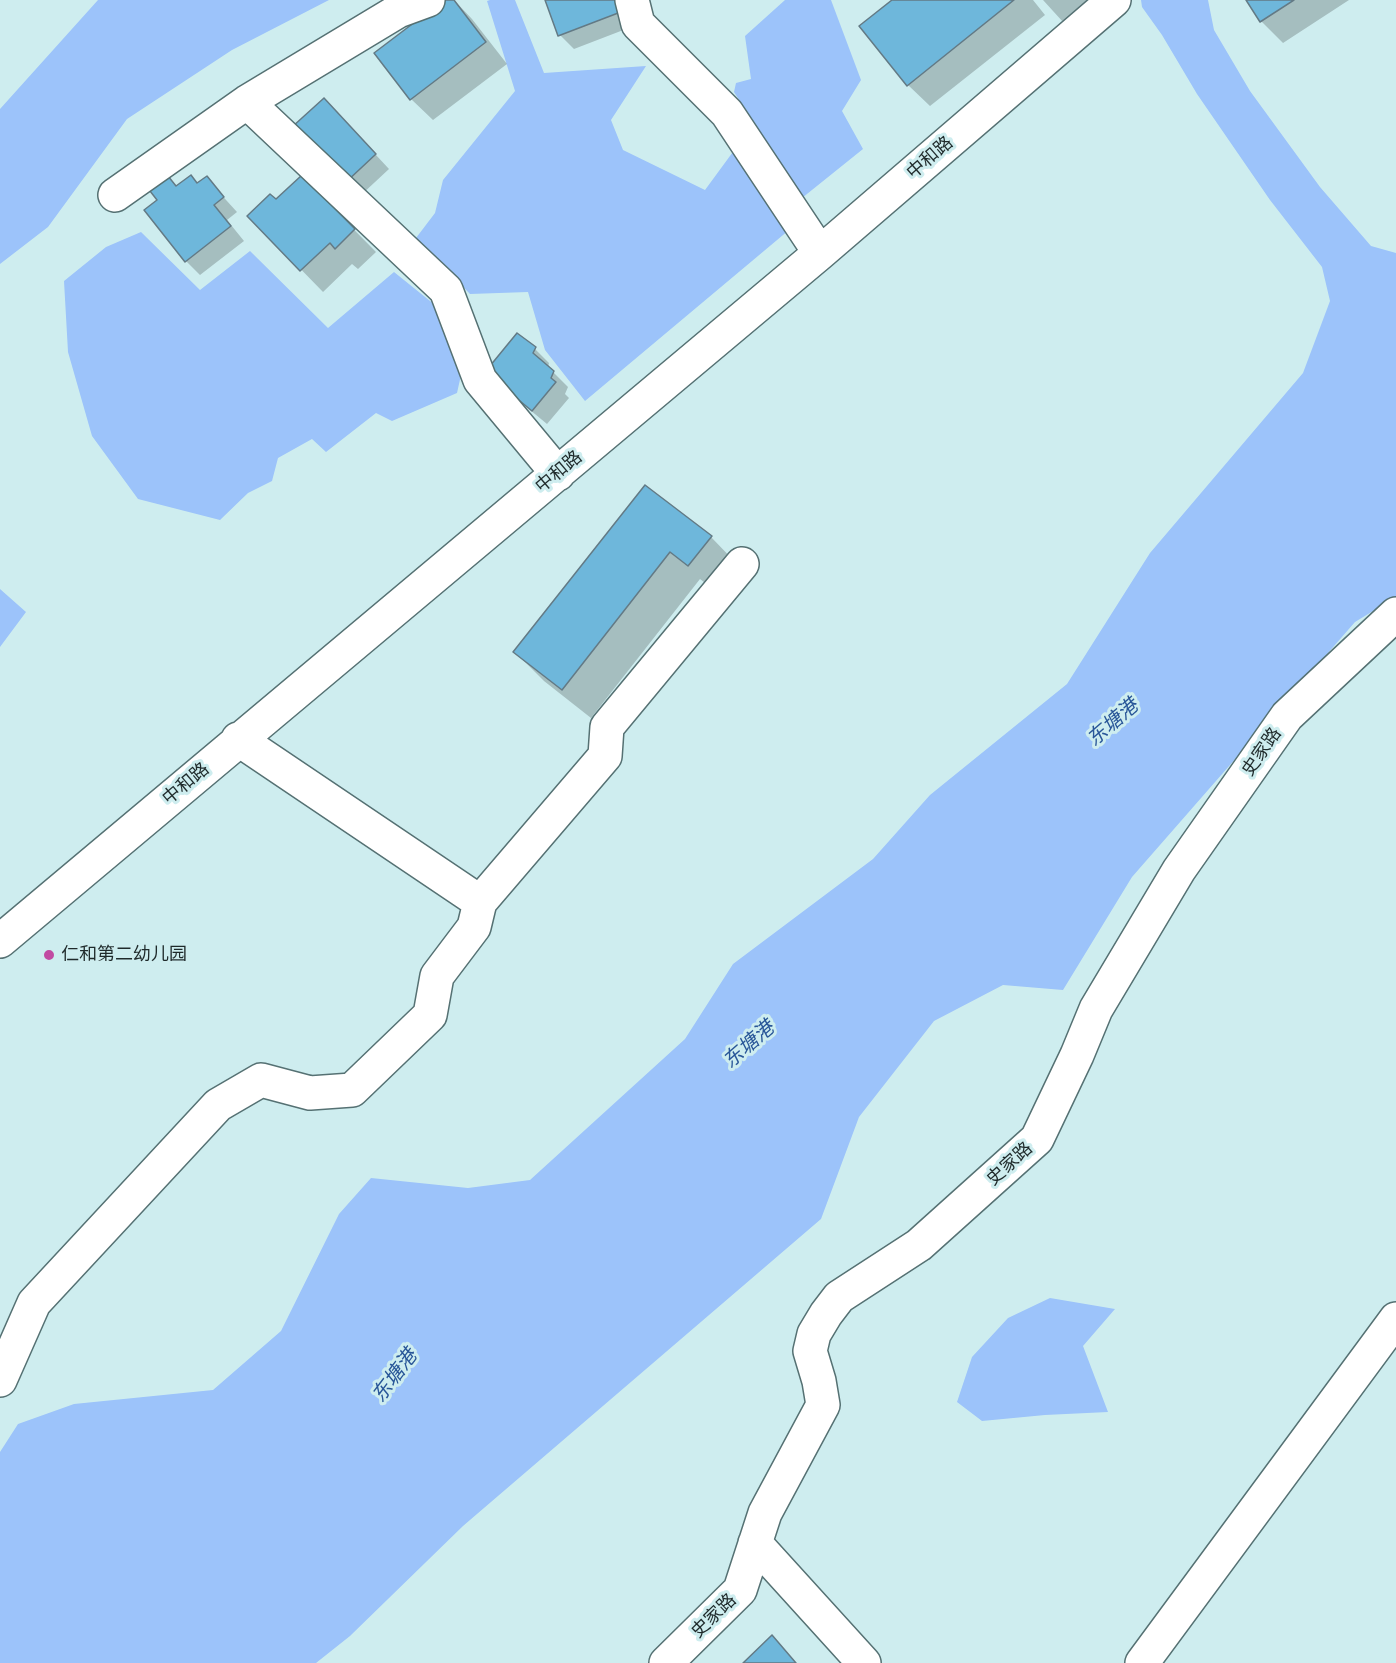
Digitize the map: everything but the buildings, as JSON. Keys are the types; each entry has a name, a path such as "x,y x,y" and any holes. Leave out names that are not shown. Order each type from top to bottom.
{"street":[{"path":"115,195 247,102 398,11 428,0"},
{"path":"632,0 638,24 727,113 820,253"},
{"name":"中和路","path":"0,941 820,253 1114,0"},
{"path":"247,102 446,290 480,380 558,474"},
{"path":"0,1380 34,1303 218,1106 261,1080 310,1093 352,1090 430,1015 437,976 474,927 480,902 605,756 607,727 742,564"},
{"name":"史家路","path":"666,1663 740,1590 765,1513 823,1406 819,1381 810,1351 814,1334 826,1314 839,1297 919,1245 1037,1139 1096,1009 1179,870 1287,716 1396,614"},
{"path":"238,739 480,902"},
{"path":"1142,1663 1396,1319"},
{"path":"755,1543 864,1663"}],"water":[{"path":"98,0 329,0 232,50 127,119 48,227 0,264 0,109"},
{"path":"515,0 544,73 646,66 611,120 623,150 705,190 738,145 789,230 585,401 545,350 528,292 470,294 416,238 435,213 443,180 515,91 487,1"},
{"path":"785,0 831,0 861,80 842,111 863,149 802,198 734,92 736,83 751,79 745,36"},
{"name":"东塘港","path":"1141,0 1208,0 1214,30 1250,91 1320,187 1371,246 1396,253 1396,597 1355,622 1132,877 1063,990 1003,985 934,1021 859,1117 821,1219 463,1526 350,1636 316,1663 0,1663 0,1452 18,1424 74,1404 213,1390 281,1331 339,1214 371,1178 468,1188 530,1180 685,1039 733,964 873,859 930,795 1067,684 1150,553 1303,373 1330,301 1322,267 1270,200 1197,94 1162,35 1142,7"},
{"path":"141,232 200,290 250,251 328,328 394,272 445,313 465,357 457,393 392,421 376,413 326,452 312,439 278,458 272,481 248,493 220,520 138,499 92,436 68,352 64,281 106,247"},
{"path":"0,589 26,612 0,647"},
{"path":"1050,1298 1115,1309 1083,1346 1108,1412 982,1421 957,1402 972,1357 1008,1318"}],"place":[{"name":"仁和第二幼儿园","path":"49,955"}]}
